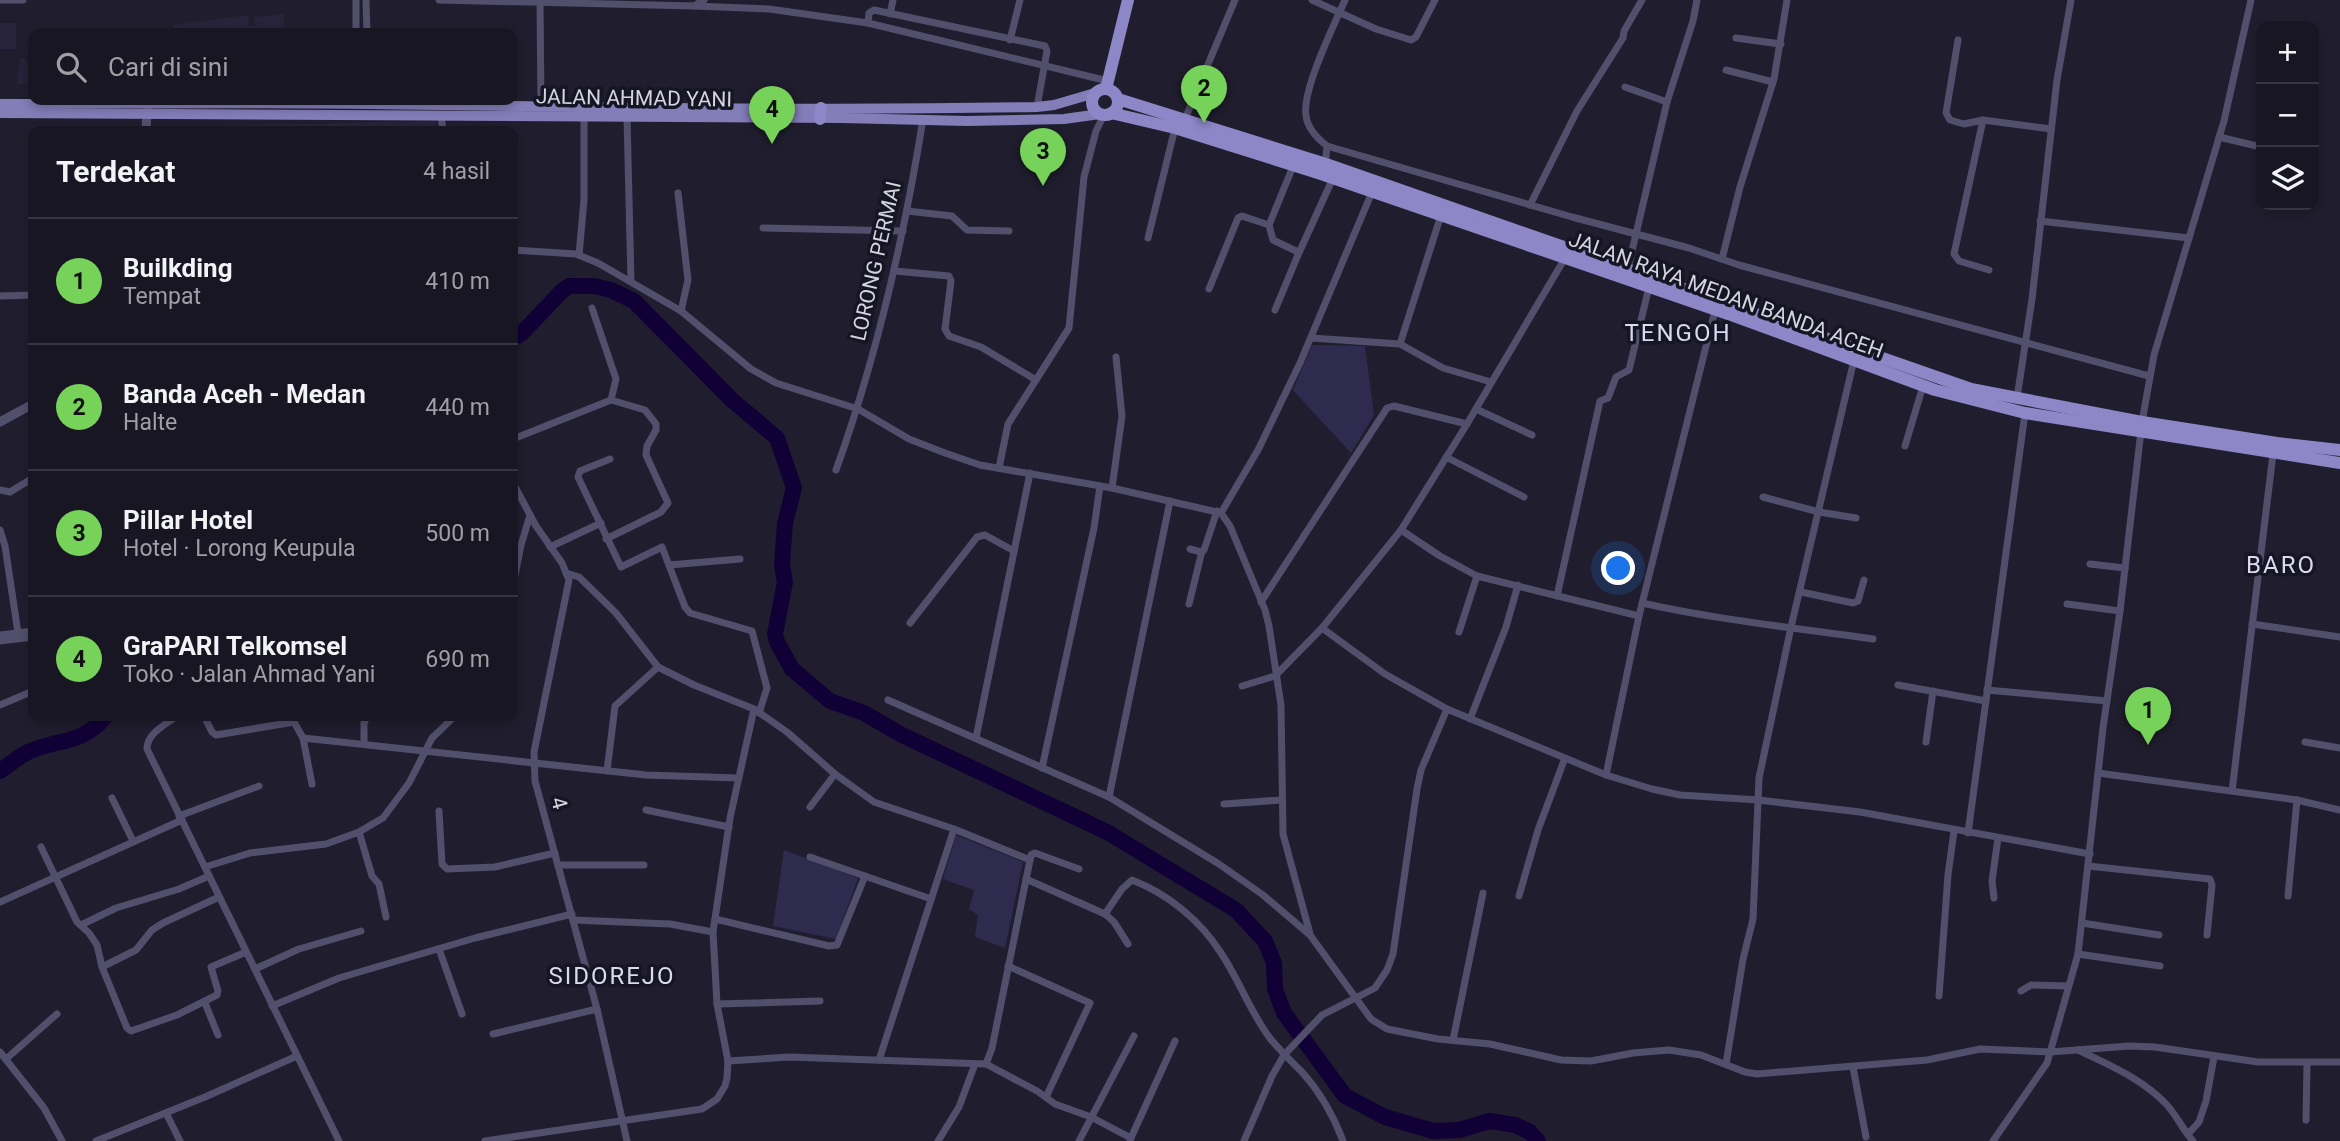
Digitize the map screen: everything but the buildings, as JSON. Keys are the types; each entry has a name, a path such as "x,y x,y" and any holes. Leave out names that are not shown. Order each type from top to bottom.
{"highway":[{"path":"1103,88 1114,92 1118,99 1117,107 1105,114 1092,105 1103,88 1128,0"},
{"name":"JALAN RAYA MEDAN BANDA ACEH","path":"1118,99 1185,118 1327,172 1628,268 1923,386 2025,413 2044,410"},
{"name":"JALAN RAYA MEDAN BANDA ACEH","path":"1105,114 1175,128 1327,172 1372,192 1715,310 1738,312 1970,389 2017,399 2044,410 2192,435 2273,454 2340,463"},
{"name":"JALAN RAYA MEDAN BANDA ACEH","path":"2192,435 2340,450"}],"main road":[{"path":"426,105 541,111 821,113 1037,107 1054,105 1103,88"},
{"path":"0,104 28,105"},
{"path":"29,105 147,109 266,105"},
{"name":"JALAN AHMAD YANI","path":"0,113 147,109 441,116 541,111 627,117 821,113 923,120 1064,119 1105,114"}],"street":[{"path":"0,0 23,0"},
{"path":"356,0 356,28"},
{"path":"366,0 366,28"},
{"path":"439,0 540,0 769,9 868,23 1045,66 1103,88"},
{"path":"540,0 541,111"},
{"path":"694,6 704,0"},
{"path":"890,14 893,0"},
{"path":"1010,40 1020,0"},
{"path":"1185,118 1235,0"},
{"path":"1312,0 1376,29 1411,40 1416,37 1435,0"},
{"path":"1345,0 1311,84 1305,112 1312,131 1328,146 2025,344 2149,376"},
{"path":"1530,205 1577,111 1623,38 1624,31 1642,0"},
{"path":"1628,268 1638,235 1667,102 1697,0"},
{"path":"1722,259 1742,180 1773,82 1787,0"},
{"path":"2017,399 2049,163 2051,129 2071,0"},
{"path":"1993,1141 2047,1063 2078,954 2098,773 2149,376 2219,137 2251,0"},
{"path":"868,23 872,10 1045,47 1047,51 1037,107"},
{"path":"1736,38 1781,44"},
{"path":"1958,40 1947,116 1952,122 1964,124 1983,120 2051,129"},
{"path":"1727,70 1773,82"},
{"path":"1625,87 1667,102"},
{"path":"354,116 355,105"},
{"path":"368,105 368,116"},
{"path":"146,126 147,109"},
{"path":"999,468 1008,424 1069,328 1084,177 1096,131 1105,114"},
{"path":"441,116 442,126"},
{"path":"579,255 584,200 584,116"},
{"path":"627,117 631,281"},
{"name":"LORONG PERMAI","path":"836,470 858,409 895,271 923,120"},
{"path":"1983,120 1954,254 1958,261 1989,270"},
{"path":"1148,238 1175,128"},
{"path":"2219,137 2256,146"},
{"path":"1275,310 1298,255 1327,172 1328,146"},
{"path":"1294,164 1269,225 1273,240 1296,251 1298,255"},
{"path":"678,192 688,280 681,312"},
{"path":"1189,604 1202,551 1219,512 1258,450 1311,338 1372,192"},
{"path":"907,211 952,216 967,230 1009,230"},
{"path":"1400,344 1441,215"},
{"path":"1209,289 1239,217 1269,225"},
{"path":"2040,221 2189,238"},
{"path":"763,228 903,231"},
{"path":"518,250 579,255 631,281 681,312 751,369 776,383 858,409 909,439 980,465 1112,488 1219,512 1230,526 1269,626 1282,719 1283,834 1310,935"},
{"path":"1242,686 1275,676 1322,628 1401,530 1468,424 1565,258"},
{"path":"895,271 949,276 951,281 946,329 949,336 981,346 1036,380"},
{"path":"1558,596 1600,401 1608,398 1616,377 1629,370 1649,288"},
{"path":"0,296 28,295"},
{"path":"592,308 616,379 611,400"},
{"path":"1606,775 1642,603 1715,310"},
{"path":"1311,338 1400,344 1443,368 1491,382"},
{"path":"1112,488 1122,416 1116,357"},
{"path":"1726,1064 1743,959 1753,919 1759,778 1854,360"},
{"path":"1905,446 1923,386"},
{"path":"518,437 611,400 645,410 654,419 656,430 647,446 646,455 668,503 662,512 606,539"},
{"path":"1261,602 1387,408 1394,406 1468,424"},
{"path":"0,422 28,407"},
{"path":"1476,409 1532,435"},
{"path":"1968,832 2025,413"},
{"path":"2232,791 2273,454"},
{"path":"1447,457 1524,496"},
{"path":"485,1141 702,1109 716,1099 725,1086 728,1061 717,1004 713,932 738,778 757,711 767,688 752,631 690,613 685,607 661,547 621,567 578,473 610,459"},
{"path":"975,738 1030,473"},
{"path":"0,490 10,492 28,481"},
{"path":"1042,768 1094,528 1100,486"},
{"path":"518,492 566,573 579,577 616,613 658,667 757,711 788,732 835,774 874,802 954,829 1030,860"},
{"path":"1763,497 1819,513 1856,518"},
{"path":"1110,797 1170,501"},
{"path":"518,560 530,515"},
{"path":"550,547 601,523"},
{"path":"0,530 18,633"},
{"path":"1401,530 1477,576 1639,616"},
{"path":"910,624 977,537 985,535 1014,551"},
{"path":"1190,549 1202,551"},
{"path":"669,565 740,559"},
{"path":"2090,564 2125,568"},
{"name":"4","path":"566,573 568,589 543,701 533,764 535,781 597,1009 627,1141"},
{"path":"1459,632 1477,576"},
{"path":"1801,592 1853,603 1858,601 1864,580"},
{"path":"1470,719 1506,627 1518,585"},
{"path":"1642,603 1703,617 1872,639"},
{"path":"2067,604 2120,611"},
{"path":"2252,624 2340,637"},
{"path":"1322,628 1385,674 1447,709 1606,775 1652,789 1680,795 1758,800 1860,812 2090,854"},
{"path":"0,638 28,632"},
{"path":"0,638 28,637"},
{"path":"607,771 615,706 658,667"},
{"path":"1898,685 1986,701"},
{"path":"1987,690 2107,701"},
{"path":"1926,742 1933,691"},
{"path":"0,705 28,693"},
{"path":"888,700 1110,797 1219,864 1263,895 1310,935 1371,1019 1387,1029 1403,1034 1490,1044 1562,1060 1591,1061 1669,1050 1700,1055 1756,1074 1927,1060 1980,1049 2050,1052 2148,1047 2258,1062 2340,1062"},
{"path":"1244,1141 1272,1076 1286,1052 1322,1015 1375,988 1387,971 1393,954 1421,770 1447,709"},
{"path":"170,721 153,734 147,749 339,1141"},
{"path":"206,721 216,734 284,721"},
{"path":"295,721 303,738 312,784"},
{"path":"364,744 365,721"},
{"path":"205,867 250,853 326,844 359,832 383,818 409,783 423,751 450,721"},
{"path":"303,738 646,775 738,778"},
{"path":"2305,742 2340,748"},
{"path":"1519,896 1538,830 1565,758"},
{"path":"2098,773 2297,800 2340,810"},
{"path":"810,807 835,774"},
{"path":"0,902 181,818 259,786"},
{"path":"112,798 133,841"},
{"path":"1224,804 1281,800"},
{"path":"2288,896 2297,800"},
{"path":"646,810 729,827"},
{"path":"439,811 442,864 446,869 495,867 555,853"},
{"path":"879,1060 954,829"},
{"path":"1939,996 1954,831"},
{"path":"359,832 372,876 379,884 386,917"},
{"path":"1994,898 1992,881 1998,838"},
{"path":"41,847 81,925 97,945 102,967 127,1028 131,1031 205,1003 218,993 211,967 246,951"},
{"path":"986,1064 992,1048 1031,855 1035,853 1079,869"},
{"path":"810,857 931,899"},
{"path":"558,865 644,865"},
{"path":"2088,866 2210,879 2212,885 2207,935"},
{"path":"81,925 116,908 209,876"},
{"path":"715,919 829,946 837,945 864,876"},
{"path":"1026,879 1105,914 1114,922 1128,944"},
{"path":"1105,914 1130,880 1173,901 1206,933 1222,954 1261,1024 1320,1098 1343,1141"},
{"path":"1453,1040 1483,892"},
{"path":"102,967 136,950 152,930 163,923 219,897"},
{"path":"272,1006 339,978 439,948 572,917 670,924 713,932"},
{"path":"2081,923 2159,935"},
{"path":"255,969 299,949 361,931"},
{"path":"439,948 462,1014"},
{"path":"2078,954 2160,966"},
{"path":"1008,966 1090,1003 1046,1097"},
{"path":"2021,991 2031,985 2068,986"},
{"path":"717,1004 820,1002"},
{"path":"205,1003 218,1035"},
{"path":"493,1034 597,1009"},
{"path":"6,1059 57,1014"},
{"path":"1079,1141 1133,1036"},
{"path":"728,1061 789,1057 986,1064 1055,1104 1091,1117 1130,1139 1175,1041"},
{"path":"2074,1049 2149,1088 2175,1114 2190,1138 2206,1101 2214,1057"},
{"path":"0,1052 44,1108 62,1141"},
{"path":"96,1141 296,1056"},
{"path":"2306,1119 2307,1063"},
{"path":"938,1141 959,1107 975,1064"},
{"path":"1853,1067 1866,1136"},
{"path":"166,1113 180,1141"}],"shaded area":[{"path":"284,14 283,28 173,28 173,25 248,15 249,26 255,25 254,17"},
{"path":"0,23 16,23 16,49 0,49"},
{"path":"20,58 26,58 28,84 17,84"},
{"path":"435,121 436,126 202,126"},
{"path":"1312,345 1365,346 1374,415 1351,453 1293,390"},
{"path":"956,835 1023,862 1005,948 975,937 978,915 969,909 974,890 943,879"},
{"path":"784,850 858,878 836,939 773,926"}],"waterway":[{"path":"518,336 569,286 594,286 611,290 634,301 733,401 777,438 794,488 785,523 782,565 785,582 775,634 792,669 830,701 864,713 902,735 1107,832 1236,910 1265,941 1274,963 1275,989 1284,1013 1345,1096 1385,1117 1433,1131 1459,1130 1490,1121 1515,1125 1530,1132 1538,1141"},
{"path":"0,771 28,752 78,737 102,721"}],"place":[{"name":"Banda Aceh - Medan","path":"1204,123"},
{"name":"GraPARI Telkomsel","path":"772,144"},
{"name":"Pillar Hotel","path":"1043,186"},
{"name":"Builkding","path":"2148,745"}],"district":[{"name":"TENGOH","path":"1678,333"},
{"name":"BARO","path":"2281,565"},
{"name":"SIDOREJO","path":"612,976"}]}
